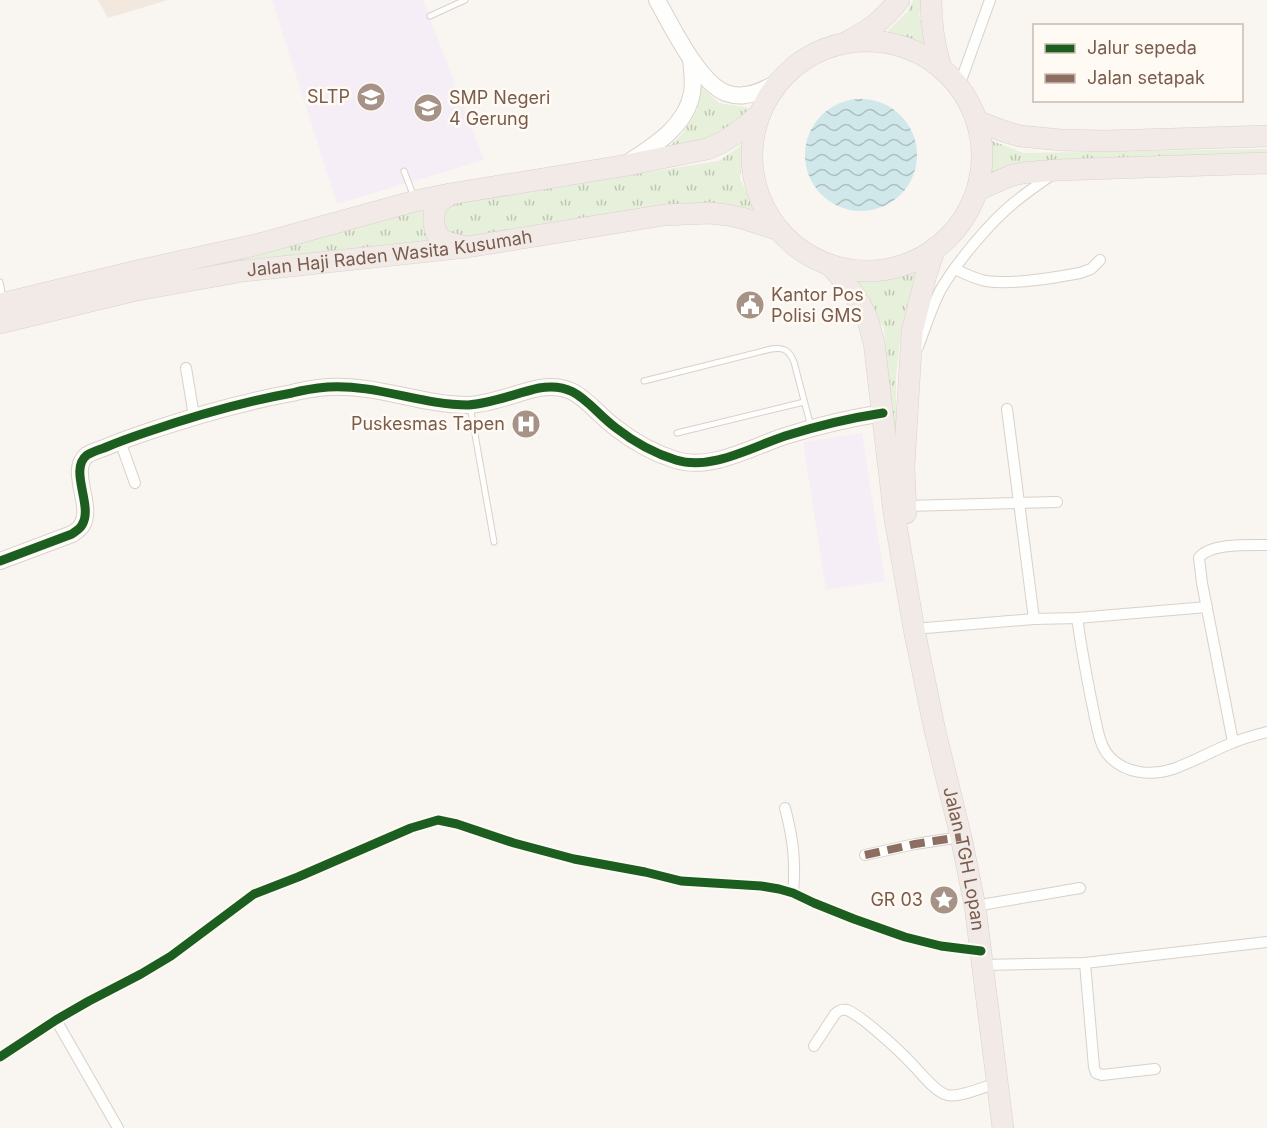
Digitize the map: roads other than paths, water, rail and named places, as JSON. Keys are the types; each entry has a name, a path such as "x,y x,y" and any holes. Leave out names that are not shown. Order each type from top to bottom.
{"highway":[{"path":"846,43 880,42 912,50 941,68 959,86 972,107 980,131 983,161 978,190 970,209 958,227 928,254 910,263 890,268 870,271 850,269 830,265 802,251 779,230 763,204 753,175 753,144 760,114 768,97 780,81 799,64 821,51 846,43 867,32 882,20 899,0"},
{"path":"931,0 932,30 941,68"},
{"name":"Jalan Haji Raden Wasita Kusumah","path":"1,310 126,274 259,244 415,201 622,166 707,149 734,135 760,114"},
{"path":"977,121 1020,136 1061,140 1106,141 1267,136"},
{"path":"978,190 1022,173 1267,162"},
{"path":"450,194 437,207 434,221 436,231 444,241 467,247"},
{"name":"Jalan Haji Raden Wasita Kusumah","path":"1,310 132,291 243,271 467,247 664,215 709,213 727,215 779,230"},
{"path":"909,592 894,513 896,467 912,333 935,248"},
{"path":"830,265 848,287 867,318 876,356 883,413 906,506 909,592"},
{"name":"Jalan TGH Lopan","path":"909,592 914,629 935,731 975,906 1003,1128"}],"street":[{"path":"657,0 691,58 716,88 734,95 751,94 780,81"},
{"path":"959,86 990,0"},
{"path":"622,166 663,138 682,116 692,93 691,58"},
{"path":"909,372 933,306 955,269 1014,203 1058,170"},
{"path":"955,269 972,277 1002,282 1080,273 1091,269 1100,260"},
{"path":"186,368 194,416"},
{"path":"0,561 72,534 80,528 85,513 80,470 82,462 88,455 120,441 194,416 267,397 328,387 350,387 470,405 548,386 563,387 580,397 634,441 657,453 684,462 696,463 716,460 812,429 883,413"},
{"path":"1007,409 1034,619"},
{"path":"120,441 135,483"},
{"path":"906,506 1058,502"},
{"path":"1233,742 1199,562 1200,556 1202,553 1219,548 1267,545"},
{"path":"914,629 1207,607"},
{"path":"1077,618 1090,694 1102,746 1113,761 1136,772 1159,772 1187,764 1233,742 1267,732"},
{"path":"785,808 794,855 793,893"},
{"path":"0,1058 56,1020 171,956 254,894 411,828 438,820 574,859 645,872 681,882 761,886 793,893 854,919 905,937 982,958 1085,963 1267,942"},
{"path":"865,855 961,837"},
{"path":"975,906 1080,888"},
{"path":"1085,963 1096,1073 1102,1076 1155,1069"},
{"path":"814,1046 836,1012 847,1010 875,1030 943,1094 957,1095 996,1083"},
{"path":"56,1020 118,1128"}],"lane":[{"path":"430,16 465,0"},
{"path":"404,171 415,201"},
{"path":"0,282 1,310"},
{"path":"644,381 783,348 792,357 812,429"},
{"path":"677,433 804,402"},
{"path":"470,405 494,542"}],"water":[{"path":"861,99 882,103 900,116 913,134 917,155 913,176 900,194 882,207 861,211 840,207 822,194 809,176 805,155 809,134 822,116 840,103"}],"place":[{"name":"SLTP","path":"371,97"},
{"name":"SMP Negeri 4 Gerung","path":"428,108"},
{"name":"Kantor Pos Polisi GMS","path":"750,305"},
{"name":"Puskesmas Tapen","path":"526,424"},
{"name":"GR 03","path":"944,900"}]}
